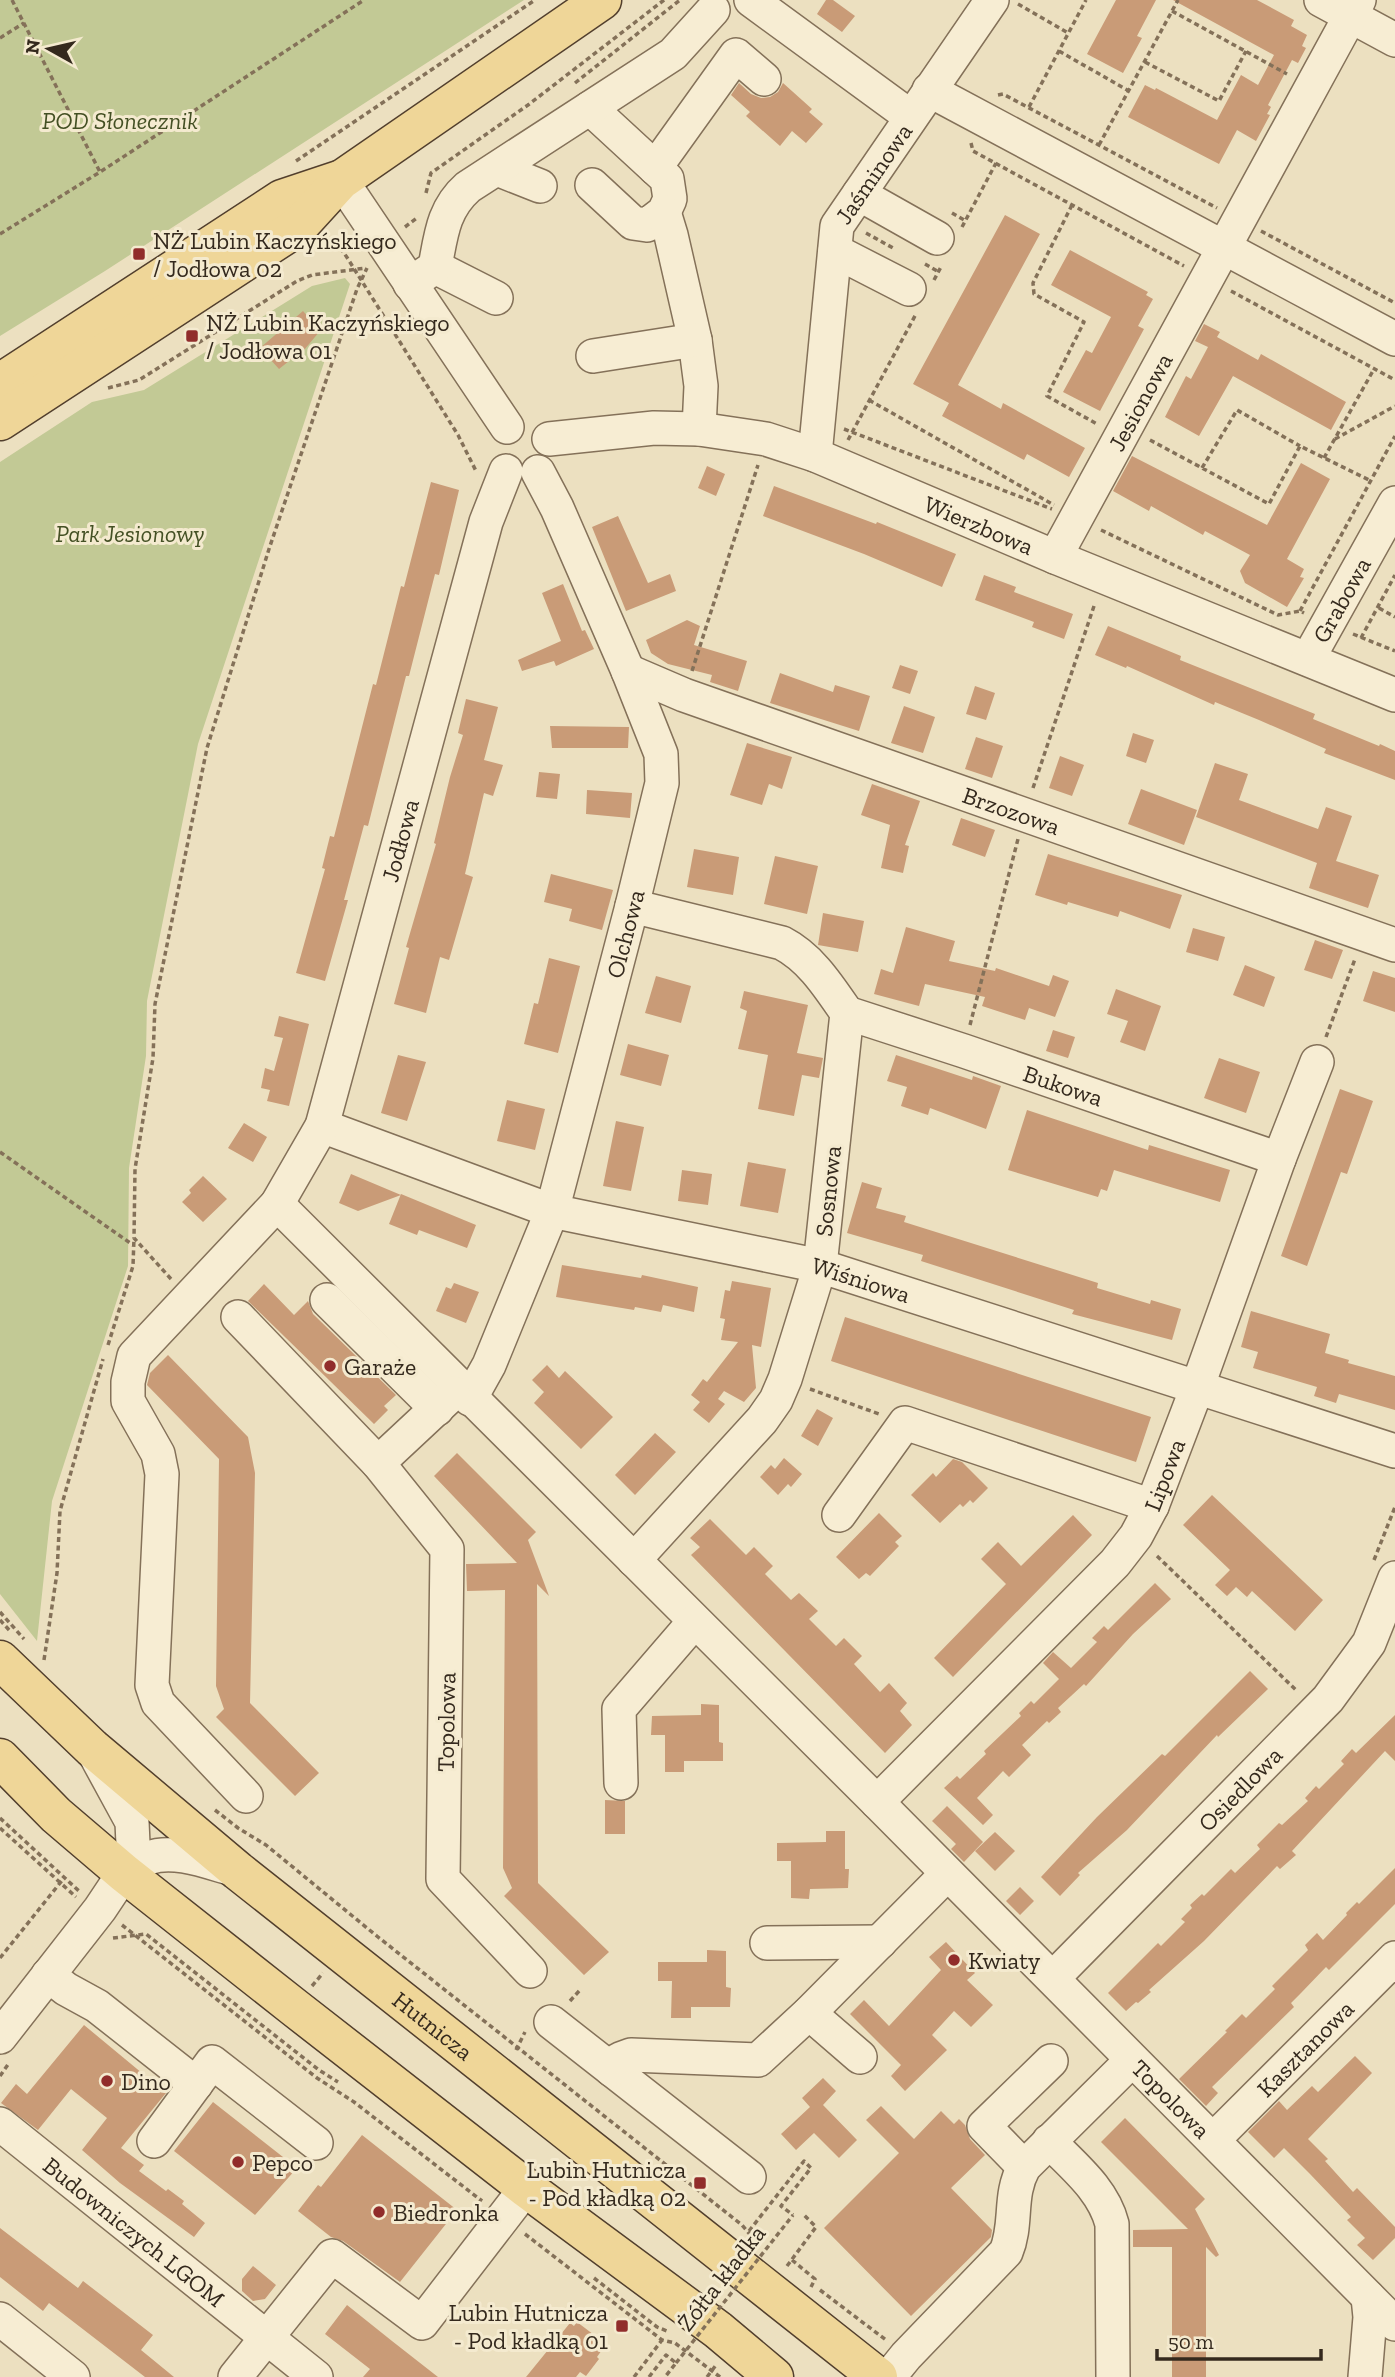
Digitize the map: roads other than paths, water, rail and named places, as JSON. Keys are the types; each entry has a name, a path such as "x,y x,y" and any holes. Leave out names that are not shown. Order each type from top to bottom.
{"main road":[{"path":"0,421 299,226 341,180 602,0"},
{"path":"0,383 282,199 341,180"},
{"name":"Hutnicza","path":"21,1651 92,1748 238,1871 342,1938 891,2370"},
{"path":"0,1758 56,1815 124,1873 280,2018 526,2188 718,2330 774,2377"}],"street":[{"path":"751,0 911,117"},
{"name":"Jaśminowa","path":"815,455 837,226 992,0"},
{"path":"1321,0 1355,8 1395,40"},
{"name":"Jesionowa","path":"1055,557 1355,8"},
{"path":"422,275 449,209 457,197 468,187 673,54 713,10"},
{"path":"655,168 736,55 764,79"},
{"path":"929,90 1395,339"},
{"path":"590,108 667,179 670,199 664,212 647,225 641,226 633,223 592,185"},
{"path":"498,169 540,186"},
{"path":"341,180 422,275 507,427"},
{"path":"859,194 937,237"},
{"path":"664,212 670,227 695,340 701,386 699,429"},
{"path":"835,251 909,289"},
{"path":"422,275 496,298"},
{"path":"593,356 695,340"},
{"path":"526,422 544,431 549,439 549,457 513,479 498,461 496,449 499,436 507,427 526,422"},
{"name":"Wierzbowa","path":"549,439 654,428 699,429 766,439 815,455 1055,557 1395,695"},
{"name":"Olchowa","path":"455,1398 489,1365 552,1211 662,783 661,754 557,508 513,479"},
{"name":"Jodłowa","path":"246,1796 158,1703 152,1685 162,1474 158,1454 128,1401 128,1382 134,1356 277,1204 322,1126 486,522 513,479"},
{"name":"Grabowa","path":"1308,659 1314,617 1395,503"},
{"name":"Brzozowa","path":"628,671 684,695 1380,940"},
{"path":"632,905 782,943 795,950 810,964 847,1013"},
{"name":"Bukowa","path":"847,1013 1279,1159"},
{"name":"Sosnowa","path":"634,1560 762,1420 785,1380 820,1266 847,1013"},
{"name":"Lipowa","path":"877,1802 1115,1563 1136,1536 1152,1506 1317,1062"},
{"name":"Wiśniowa","path":"322,1126 552,1211 820,1266 1395,1451"},
{"name":"Topolowa","path":"277,1204 455,1398 634,1560 1395,2324"},
{"path":"327,1300 455,1398 378,1464"},
{"name":"Topolowa","path":"238,1317 378,1464 447,1549 443,1879 530,1971"},
{"path":"839,1515 905,1423 1152,1506"},
{"name":"Osiedlowa","path":"1053,1978 1328,1699 1369,1643 1383,1572"},
{"path":"621,1783 619,1709 694,1622"},
{"path":"8,2046 48,1975 102,1924 133,1844 132,1822 92,1748"},
{"path":"124,1873 148,1858 164,1856 194,1859 238,1871"},
{"path":"612,2070 620,2059 631,2054 758,2060 809,2013 947,1874"},
{"path":"766,1943 880,1942"},
{"name":"Kasztanowa","path":"1213,2140 1390,1974"},
{"path":"48,1975 66,1989 97,2006 196,2084"},
{"path":"809,2013 860,2057"},
{"path":"551,2022 749,2177"},
{"path":"891,2370 1006,2252 1013,2237 1016,2181 1024,2167 1132,2060"},
{"path":"1024,2167 984,2126 1051,2061"},
{"path":"154,2141 212,2062 316,2143"},
{"name":"Budowniczych LGOM","path":"0,2124 316,2377"},
{"path":"1049,2141 1100,2194 1108,2208 1112,2224 1113,2377"},
{"path":"235,2377 332,2256 422,2323 526,2188"},
{"path":"1366,2377 1370,2317 1368,2297"},
{"path":"0,2319 73,2377"}],"place":[{"name":"NŻ Lubin Kaczyńskiego / Jodłowa 02","path":"139,254"},
{"name":"NŻ Lubin Kaczyńskiego / Jodłowa 01","path":"192,336"},
{"name":"Garaże","path":"330,1366"},
{"name":"Kwiaty","path":"954,1960"},
{"name":"Dino","path":"107,2081"},
{"name":"Pepco","path":"238,2162"},
{"name":"Lubin Hutnicza - Pod kładką 02","path":"700,2183"},
{"name":"Biedronka","path":"379,2212"},
{"name":"Lubin Hutnicza - Pod kładką 01","path":"622,2326"}],"park label":[{"name":"POD Słonecznik","path":"120,120"},
{"name":"Park Jesionowy","path":"130,533"}]}
